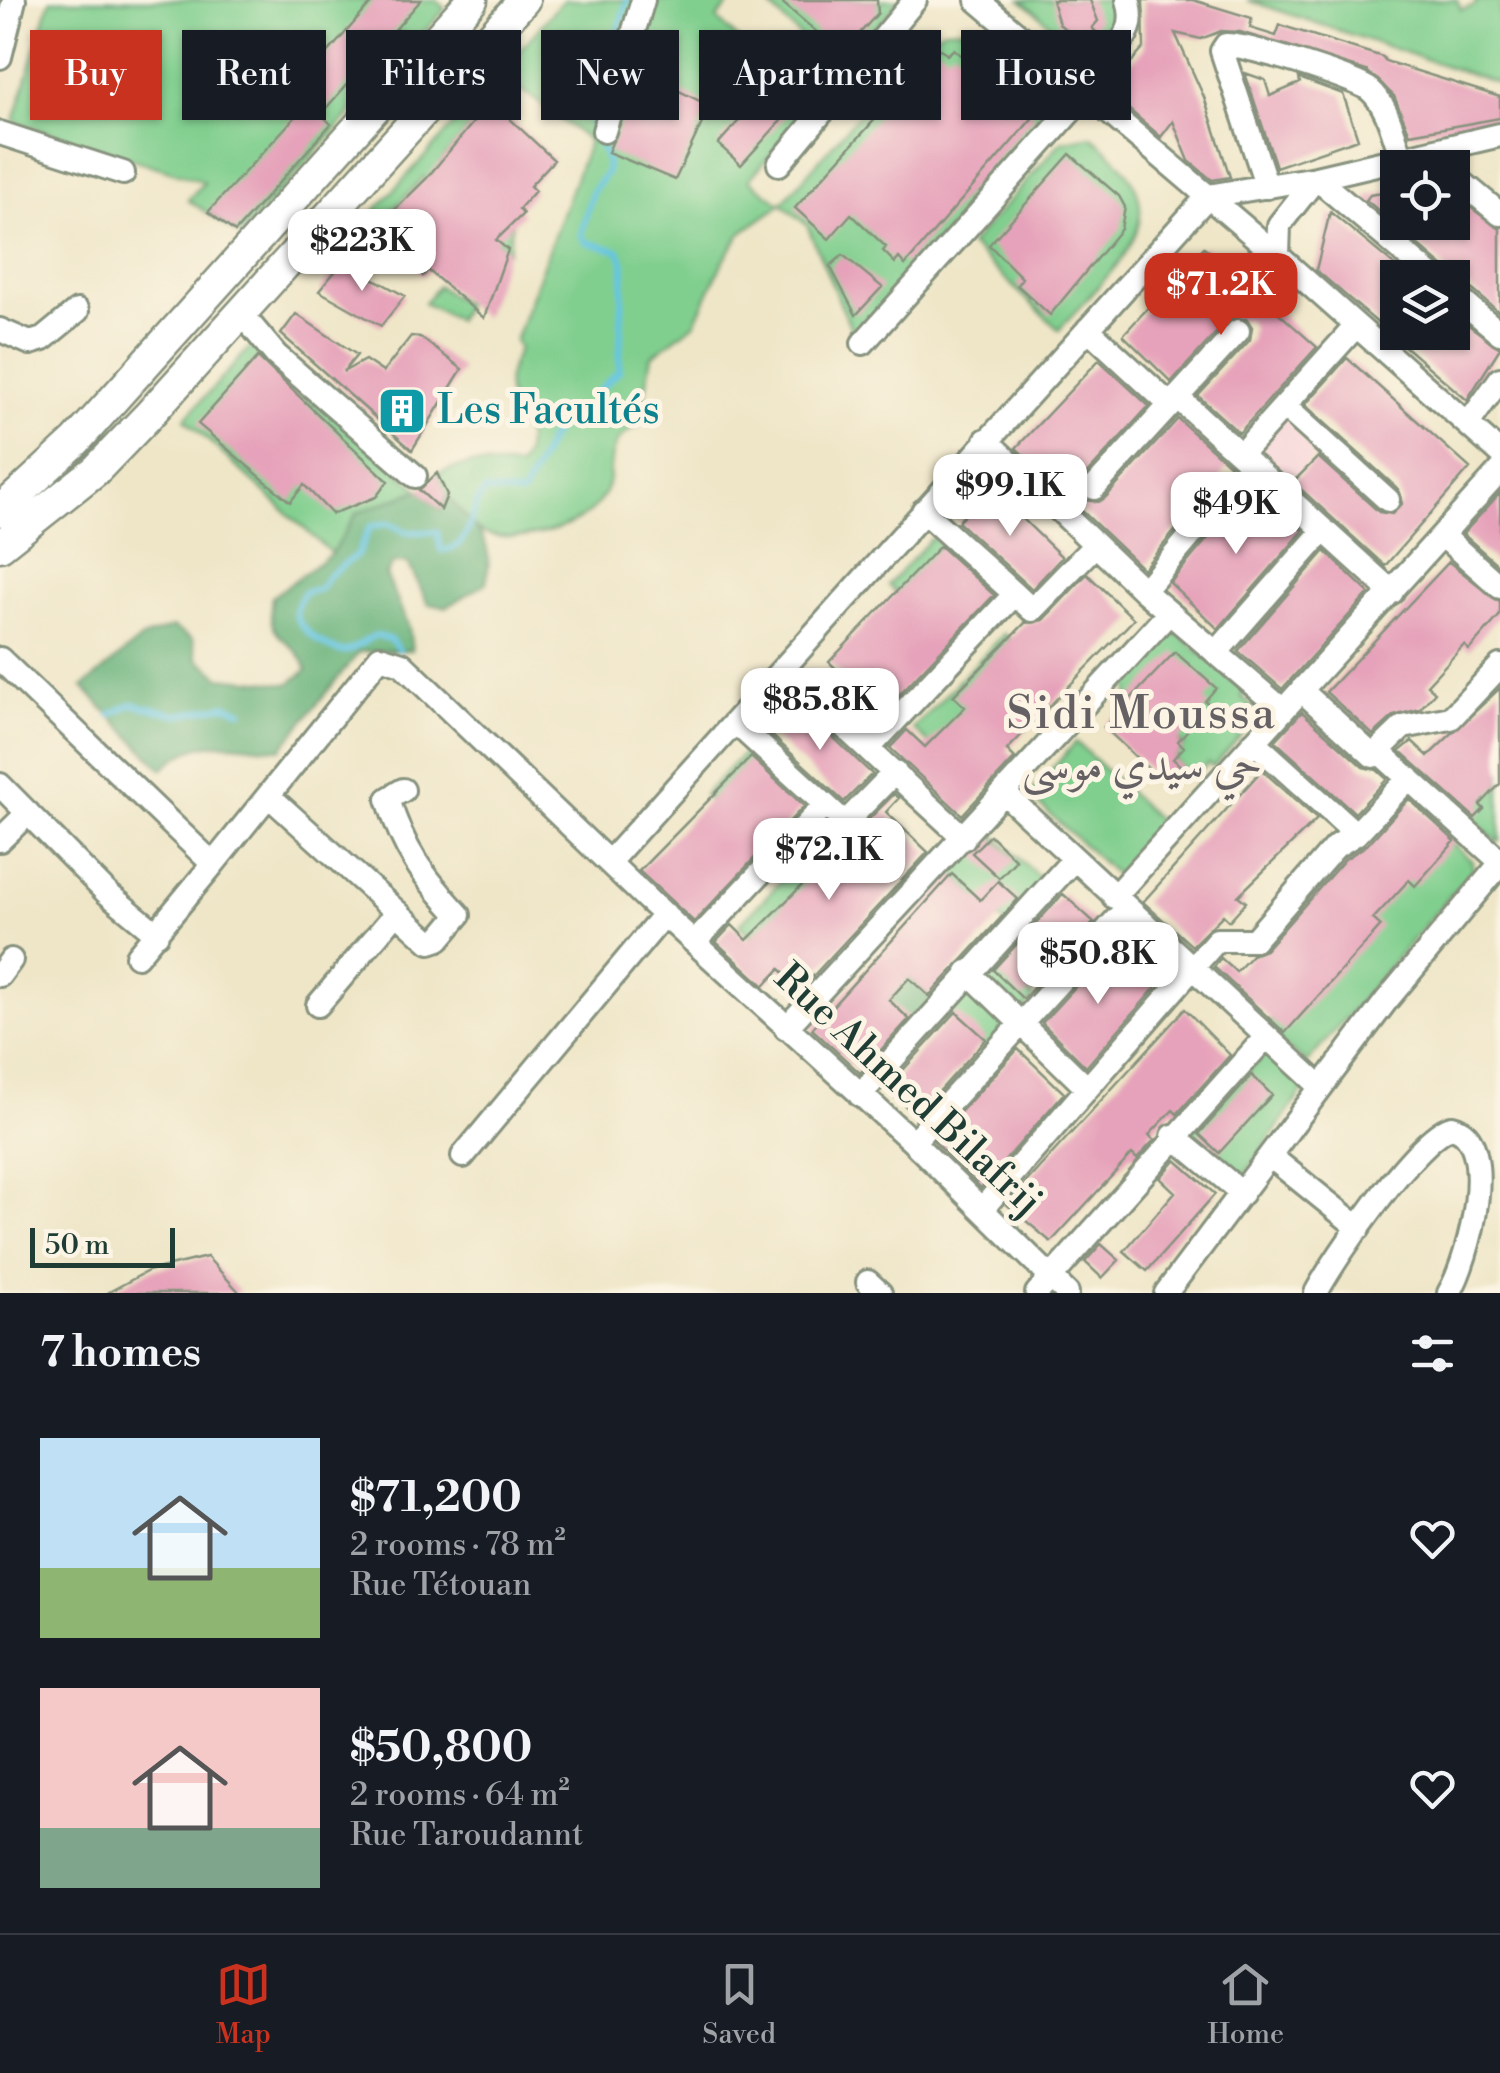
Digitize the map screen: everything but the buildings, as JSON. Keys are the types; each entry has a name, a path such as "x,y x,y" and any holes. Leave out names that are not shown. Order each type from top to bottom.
{"main road":[{"path":"0,511 76,440 472,0"},
{"path":"0,546 96,470 524,0"}],"street":[{"path":"0,58 14,0"},
{"path":"604,131 643,0"},
{"path":"780,164 915,0"},
{"path":"977,0 1012,30"},
{"path":"1128,0 1134,20 1131,32"},
{"path":"1268,187 1228,74 1222,52 1226,46 1266,54 1368,88 1410,150"},
{"path":"863,342 1051,120"},
{"path":"1118,120 1500,453"},
{"path":"0,133 123,172"},
{"path":"1427,150 1500,135"},
{"path":"608,862 785,672 986,440 1208,196 1316,178 1380,161"},
{"path":"1278,256 1279,225 1316,178"},
{"path":"1316,178 1413,260"},
{"path":"1470,189 1500,214"},
{"path":"1470,308 1500,334"},
{"path":"0,330 30,343 43,339 77,311"},
{"path":"240,312 276,355 414,476"},
{"path":"1144,591 1284,406 1356,326"},
{"path":"1088,328 1246,459 1392,592"},
{"path":"1094,488 1238,331"},
{"path":"1468,424 1500,378"},
{"path":"1284,406 1388,500"},
{"path":"986,440 1144,591 1283,710"},
{"path":"914,1142 1021,1022 1254,742 1500,471"},
{"path":"923,511 1032,610 1095,544"},
{"path":"1216,653 1323,531"},
{"path":"1443,536 1500,587"},
{"path":"869,748 1015,594"},
{"path":"786,1028 1169,613"},
{"name":"Rue Ahmed Bilafrij","path":"269,796 380,657 402,664 608,862 914,1142 982,1209 1051,1288"},
{"path":"2,662 214,864"},
{"path":"1302,690 1373,756 1403,727 1451,718 1500,666"},
{"path":"785,672 964,838"},
{"path":"737,724 845,824 895,772"},
{"path":"1254,742 1356,834"},
{"path":"1166,1293 1320,1086 1500,862 1378,750"},
{"path":"982,1209 1217,940 1254,940 1336,847 1356,834 1408,778"},
{"path":"0,785 107,892 157,934"},
{"path":"137,956 269,796 430,942 439,939 459,915 416,868 400,836 388,799 403,790"},
{"path":"1004,793 1320,1086"},
{"path":"696,941 824,804"},
{"path":"0,840 28,813"},
{"path":"860,1095 1074,858"},
{"path":"318,1004 397,912"},
{"path":"463,1156 664,914"},
{"path":"968,972 1087,1088"},
{"path":"1051,1288 1174,1136 1265,1038"},
{"path":"1316,1293 1359,1228 1423,1146 1445,1128 1468,1133 1484,1150 1486,1183 1474,1240 1449,1293"},
{"path":"1174,1136 1242,1193"},
{"path":"1270,1156 1359,1228"}],"shaded area":[{"path":"1284,406 1325,444 1280,491 1241,454"}],"green space":[{"path":"50,0 436,0 445,9 426,30 346,30 346,119 240,235 188,200 204,182 14,121 30,67 30,120 162,120 162,30 41,30"},
{"path":"563,0 733,0 717,19 728,30 699,30 699,120 799,120 749,180 781,204 854,120 941,120 944,29 974,30 961,30 961,120 1045,120 855,338 807,225 782,204 742,232 723,261 695,323 652,356 639,425 617,443 609,481 599,502 562,527 529,536 497,536 475,529 461,516 437,473 471,464 519,467 525,453 525,431 508,391 509,374 519,348 515,341 589,141 562,120 679,120 679,30 541,30 541,104 521,89 521,49"},
{"path":"764,0 899,0 874,30 794,30"},
{"path":"1021,0 1116,0 1122,13 1118,30 1057,30"},
{"path":"1247,0 1457,0 1461,10 1476,5 1475,0 1500,0 1500,84"},
{"path":"458,120 475,120 440,163 512,224 508,251 424,177 370,234 362,225"},
{"path":"1091,136 1121,164 1136,190 1140,213 1135,236 1122,258 1059,330 970,245 1061,142"},
{"path":"438,286 465,305 457,320 424,303"},
{"path":"255,342 419,490 357,513 332,554 185,419"},
{"path":"419,490 441,510 447,495 480,534 488,553 486,583 447,607 428,604 408,563 393,563 386,575 409,627 412,650 359,652 281,749 232,744 204,746 177,757 162,769 83,687 142,638 172,627 193,639 197,658 221,677 289,684 307,670 272,624 272,597 331,554 357,513"},
{"path":"933,537 950,553 904,601 888,585"},
{"path":"1004,634 1027,656 938,751 913,729"},
{"path":"1168,634 1179,634 1245,691 1241,696 1253,708 1237,726 1244,732 1213,767 1208,763 1194,778 1173,759 1184,746 1129,699 1129,676"},
{"path":"1076,742 1162,824 1116,875 1029,795"},
{"path":"744,753 759,769 719,810 704,795"},
{"path":"1500,774 1500,841 1498,842 1466,814"},
{"path":"837,823 856,841 758,943 739,925"},
{"path":"993,834 1045,883 1006,925 952,874"},
{"path":"1443,835 1472,861 1473,869 1307,1063 1263,1030"},
{"path":"990,956 1034,998 1019,1014 976,971"},
{"path":"907,976 934,1001 881,1064 855,1039"},
{"path":"970,990 1005,1027 988,1050 943,1009"},
{"path":"1266,1053 1303,1081 1304,1089 1239,1183 1183,1136"}],"waterway":[{"path":"399,650 391,640 376,635 347,651 325,645 298,621 296,609 304,592 320,589 328,576 358,554 370,527 389,523 406,532 437,532 441,550 460,544 485,491 521,495 556,429 591,417 597,392 619,371 624,264 619,251 586,242 581,235 592,192 606,173 607,163 592,123 627,0"},
{"path":"110,715 132,704 179,715 226,705 242,711"}],"place":[{"name":"Les Facultés","path":"402,411"}],"district":[{"name":"Sidi Moussa حي سيدي موسى","path":"1142,740"}]}
